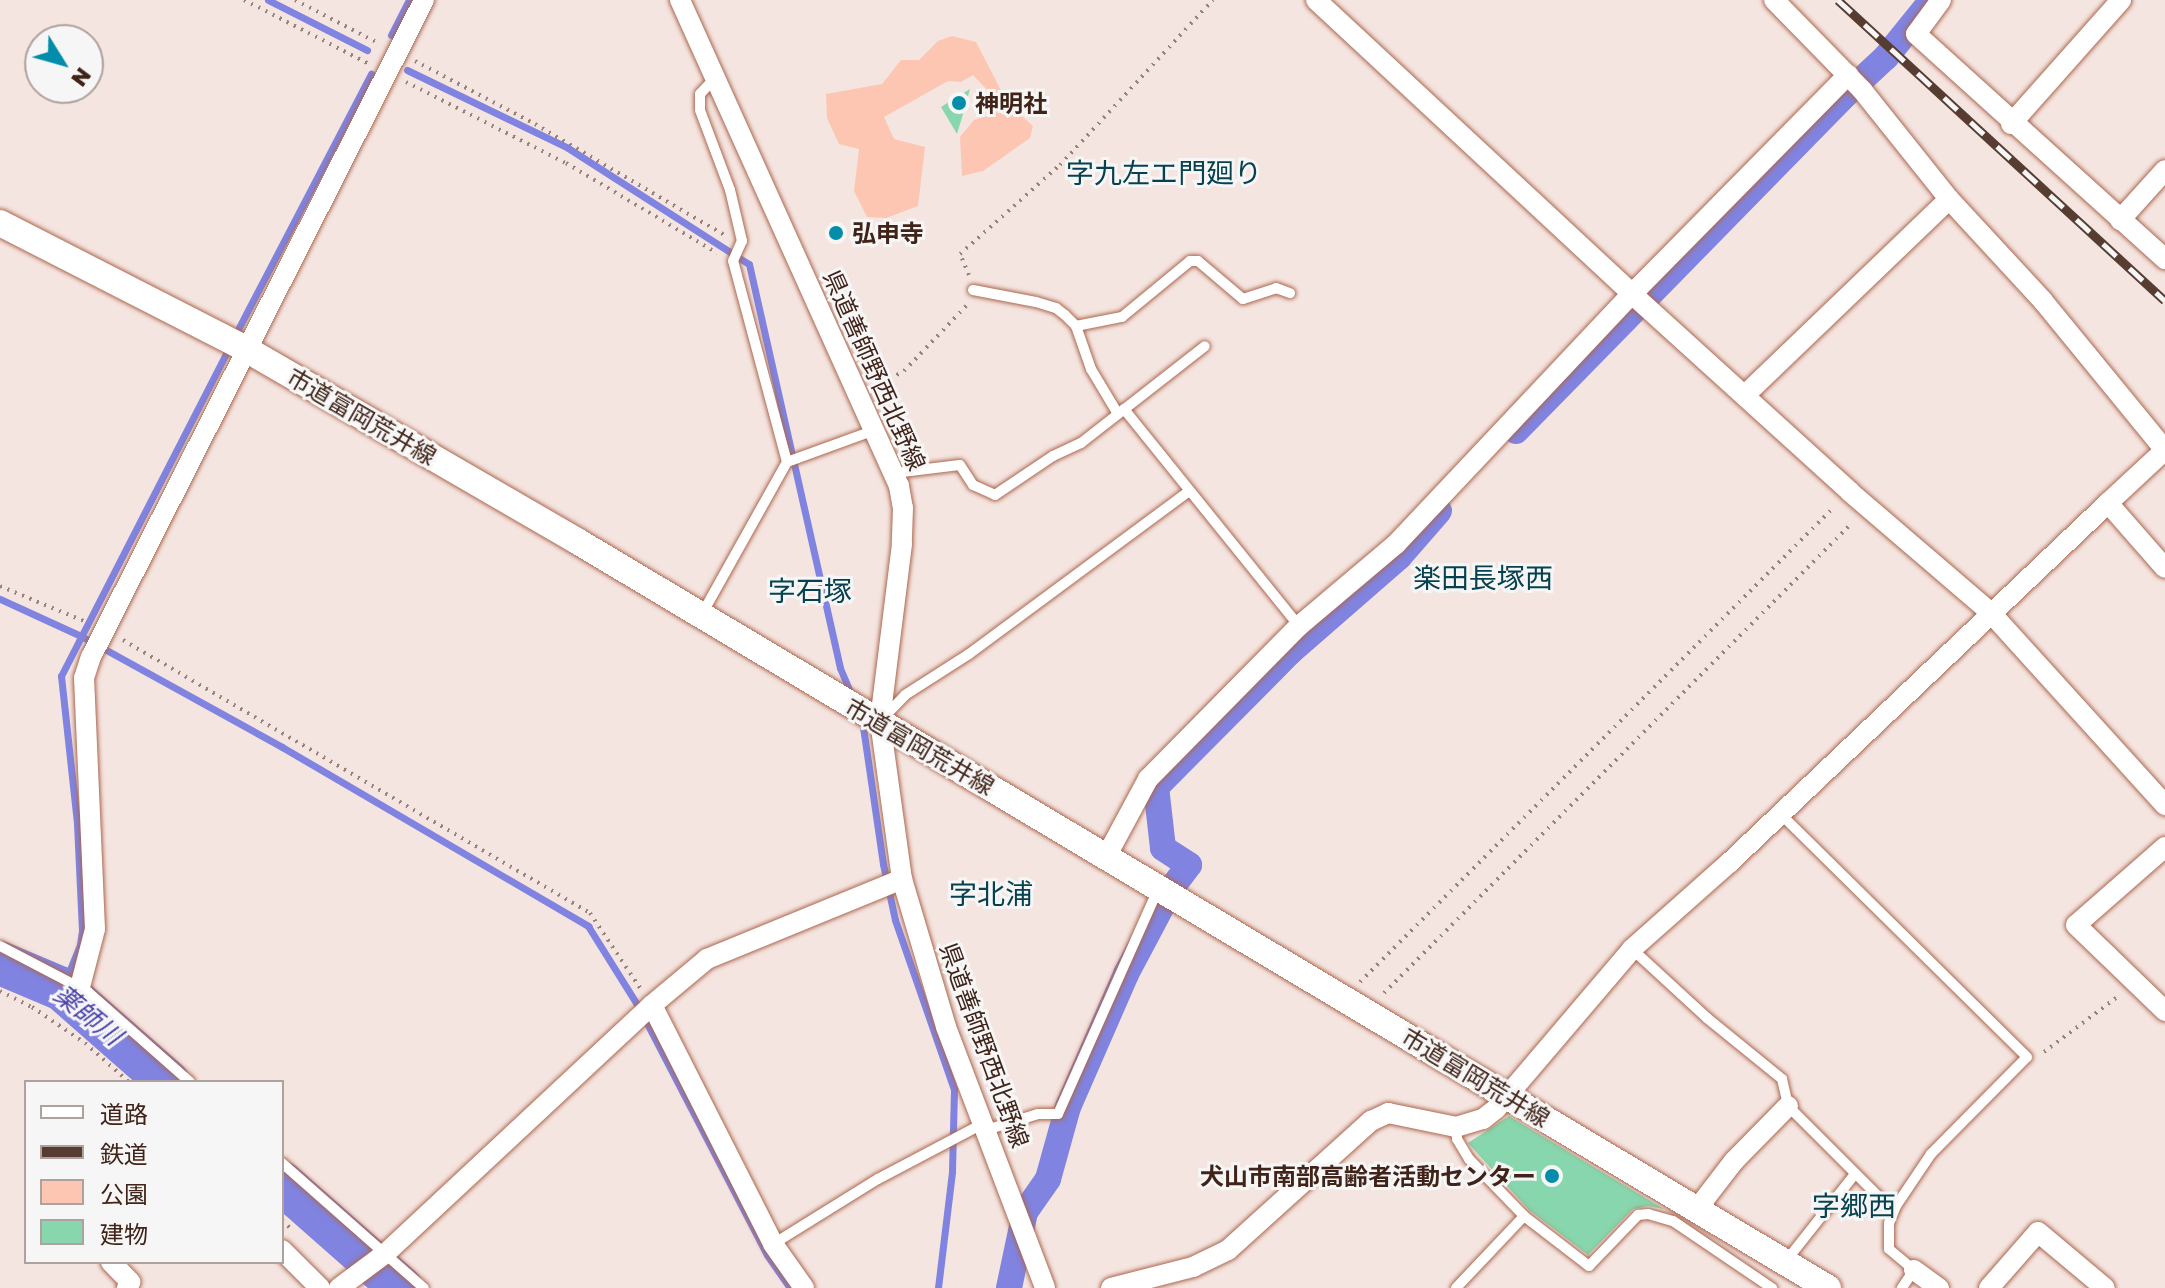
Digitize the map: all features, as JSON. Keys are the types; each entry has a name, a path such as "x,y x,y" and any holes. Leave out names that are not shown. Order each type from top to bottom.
{"street":[{"path":"80,987 95,929 84,678 91,657 244,348 424,0"},
{"name":"県道善師野西北野線","path":"680,0 713,80 894,473 903,508 902,544 880,721 902,879 946,1027 1045,1288"},
{"path":"1316,0 1850,492 1990,612 2165,805"},
{"path":"1111,1288 1193,1267 1228,1250 1371,1121 1388,1113 1456,1127 1483,1119 1632,949 1781,814 1990,612 2165,450 2043,301 1949,199 1855,82 1774,0"},
{"path":"1941,0 1916,34 2011,124 2165,259"},
{"path":"2011,124 2121,0"},
{"path":"1106,857 1148,779 1299,626 1396,544 1632,294 1855,82"},
{"path":"2120,220 2165,170"},
{"path":"1746,394 1949,199"},
{"name":"市道富岡荒井線","path":"0,223 244,348 880,721 1828,1288"},
{"path":"2108,503 2165,568"},
{"path":"2165,847 2076,925 2165,1011"},
{"path":"346,1282 386,1253 633,1022 707,959 902,879"},
{"path":"652,1005 773,1244 804,1288"},
{"path":"1697,1209 1734,1161 1788,1106"},
{"path":"1989,1288 2038,1232 2105,1288"},
{"path":"284,1252 320,1288"},
{"path":"113,1264 130,1282 127,1288"},
{"path":"1914,1270 1939,1288"}],"lane":[{"path":"713,80 700,94 700,110 730,190 740,244 733,261 787,462"},
{"path":"1076,326 1122,317 1190,261 1198,261 1243,299 1276,288 1290,293"},
{"path":"973,290 1056,308 1076,326 1091,369 1121,411 1299,626"},
{"path":"894,473 960,465 973,485 995,495 1053,456 1081,443 1205,346"},
{"path":"701,615 787,462 875,430"},
{"path":"880,721 905,695 969,654 1188,492"},
{"path":"1781,814 2027,1057 1931,1154 1896,1206 1889,1223 1889,1249 1914,1270 1902,1288"},
{"path":"773,1244 878,1179 985,1127 1038,1114 1058,1114 1166,894"},
{"path":"0,946 80,987 188,1080"},
{"path":"1632,949 1707,1018 1782,1079 1788,1106 1886,1204 1896,1206"},
{"path":"1456,1127 1457,1139 1469,1159 1524,1216 1589,1266 1638,1215 1673,1221 1772,1288"},
{"path":"284,1165 424,1288"},
{"path":"1784,1262 1855,1174"},
{"path":"1456,1288 1524,1216"}],"path":[{"path":"244,0 566,163 733,261"},
{"path":"295,0 535,124 740,244"},
{"path":"859,396 904,371 967,305 973,290 960,254 1060,165 1213,0"},
{"path":"1355,1004 1850,492"},
{"path":"1355,1004 1868,507"},
{"path":"0,586 81,620"},
{"path":"103,630 166,663 590,913 652,1005"},
{"path":"2027,1057 2036,1058 2136,983"},
{"path":"0,991 32,1007 85,1043 127,1080"}],"green space":[{"path":"952,36 976,42 1008,104 1033,126 1030,138 983,171 962,176 960,137 974,120 990,115 992,95 973,75 961,82 948,81 884,117 894,139 925,147 918,206 886,218 867,217 854,191 859,149 839,144 827,118 826,94 882,84 901,60 919,60 938,41"}],"building":[{"path":"970,89 963,114 957,134 941,107"},
{"name":"犬山市南部高齢者活動センター","path":"1509,1116 1664,1209 1648,1206 1633,1209 1588,1255 1529,1210 1468,1143"}],"waterway":[{"path":"268,0 367,50"},
{"path":"391,35 409,0"},
{"path":"1516,431 1843,97 1886,57 1928,5"},
{"path":"407,70 568,148 749,264 840,668 851,694"},
{"path":"234,337 371,74"},
{"path":"62,989 80,945 82,930 77,823 61,676 229,348"},
{"path":"1009,1288 1025,1212 1048,1179 1068,1107 1126,974 1171,889 1189,865 1163,848 1156,787 1290,652 1399,557 1439,511"},
{"path":"0,599 81,636 282,747 588,926 638,1006 767,1255 790,1288"},
{"path":"862,720 883,864 895,920 954,1089 952,1172 938,1288"},
{"name":"薬師川","path":"0,963 62,989 166,1080"},
{"name":"薬師川","path":"284,1185 401,1288"}],"railway":[{"path":"1838,0 2165,301"}],"place":[{"name":"神明社","path":"959,103"},
{"name":"弘申寺","path":"836,233"},
{"name":"犬山市南部高齢者活動センター","path":"1552,1176"}],"district":[{"name":"字九左エ門廻り","path":"1164,173"},
{"name":"楽田長塚西","path":"1483,578"},
{"name":"字石塚","path":"810,591"},
{"name":"字北浦","path":"991,894"},
{"name":"字郷西","path":"1854,1206"}]}
